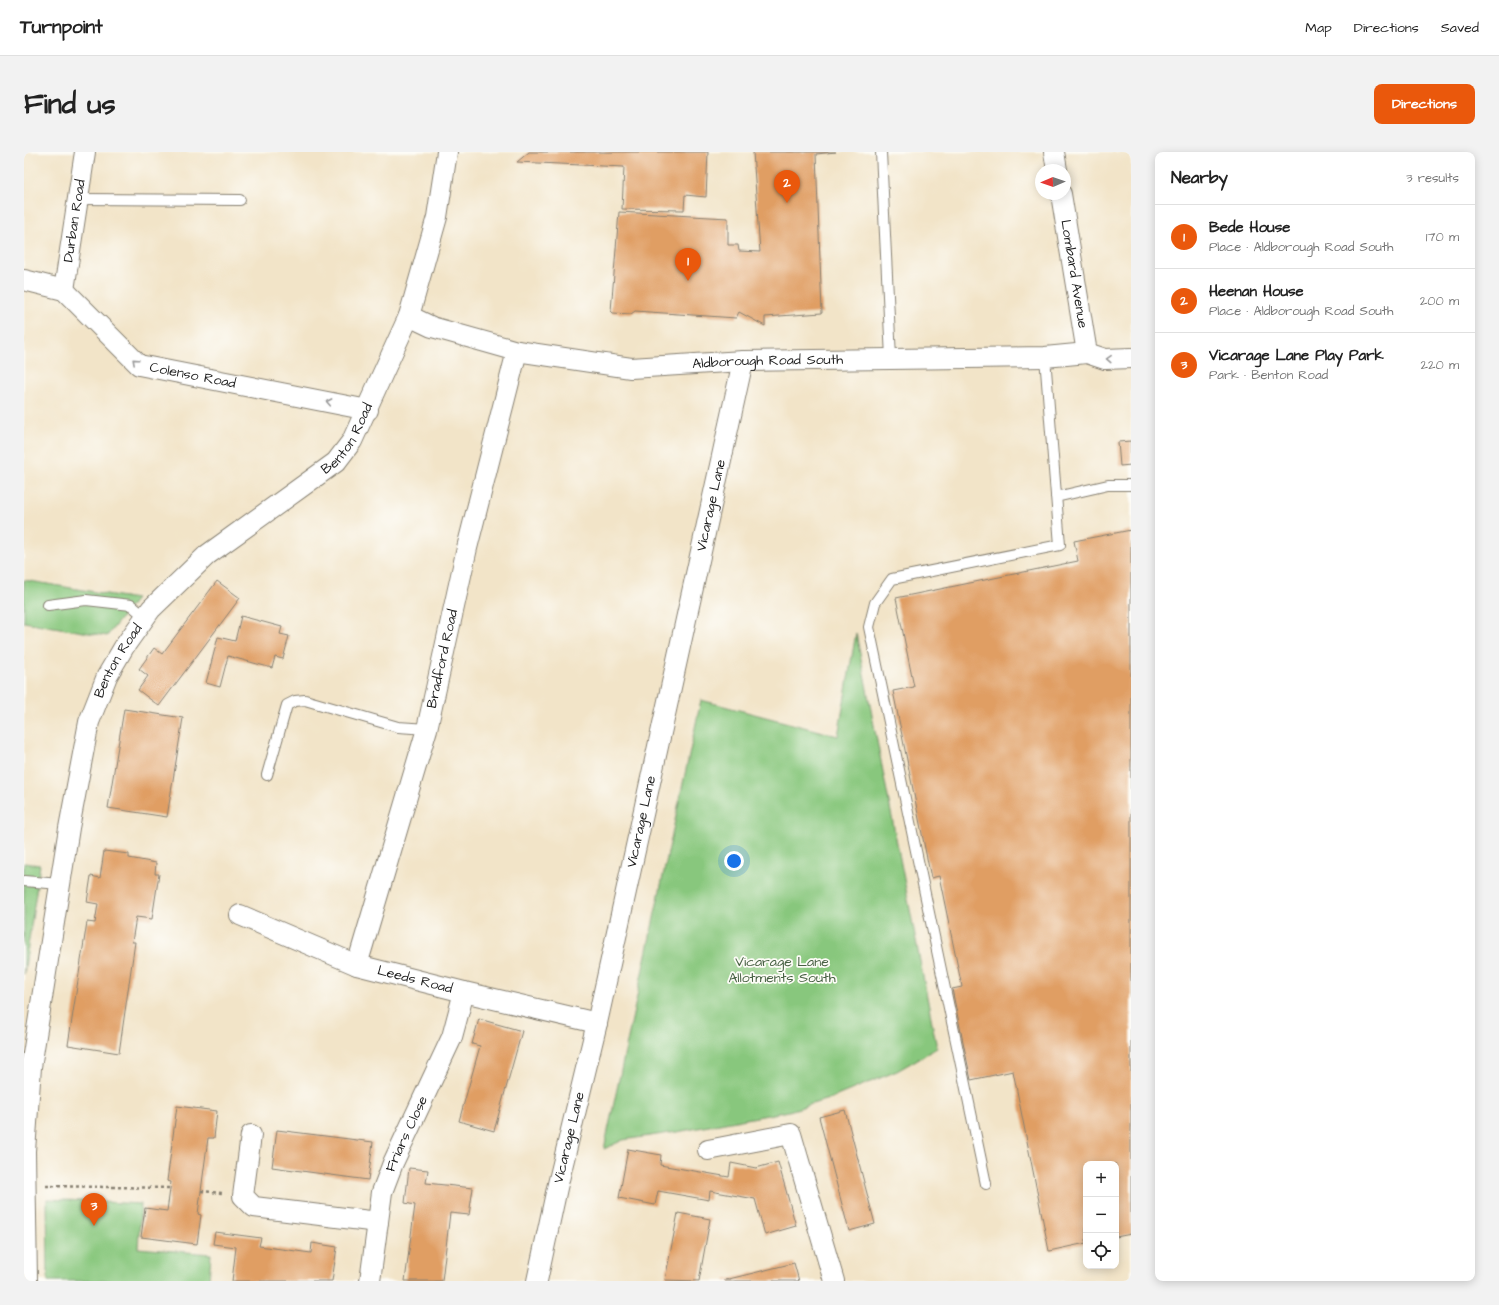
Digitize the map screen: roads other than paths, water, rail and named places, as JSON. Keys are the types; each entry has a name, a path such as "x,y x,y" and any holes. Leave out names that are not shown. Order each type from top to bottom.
{"street":[{"name":"Durban Road","path":"64,290 86,152"},
{"name":"Benton Road","path":"27,1281 25,1151 31,1067 60,884 89,722 107,676 150,609 207,555 336,462 352,441 368,410 410,316 437,217 447,152"},
{"path":"1054,152 1056,164"},
{"name":"Lombard Avenue","path":"1062,200 1087,353"},
{"path":"24,280 64,290"},
{"name":"Colenso Road","path":"64,290 139,365 368,410"},
{"name":"Aldborough Road South","path":"410,316 432,327 517,351 631,368 743,361 1045,357 1087,353 1105,359 1131,358"},
{"name":"Bradford Road","path":"357,965 426,729 467,548 517,351"},
{"name":"Vicarage Lane","path":"537,1281 557,1188 597,1023 743,361"},
{"name":"Leeds Road","path":"240,915 357,965 597,1023"},
{"name":"Friars Close","path":"370,1281 382,1192 393,1163 452,1037 464,992"},
{"path":"708,1150 791,1134 834,1281"},
{"path":"251,1136 243,1196 254,1207 378,1222"}],"lane":[{"path":"881,152 891,358"},
{"path":"78,199 240,200"},
{"path":"986,1184 869,627 875,603 892,579 1060,545 1045,357"},
{"path":"1056,497 1108,485 1131,485"},
{"path":"48,605 86,600 131,605 145,617"},
{"path":"267,775 287,705 295,701 305,700 398,727 426,729"},
{"path":"24,880 60,884"}],"place":[{"name":"Heenan House","path":"787,203"},
{"name":"Bede House","path":"688,281"},
{"name":"Vicarage Lane Play Park","path":"94,1226"}],"park label":[{"name":"Vicarage Lane Allotments South","path":"782,970"}]}
